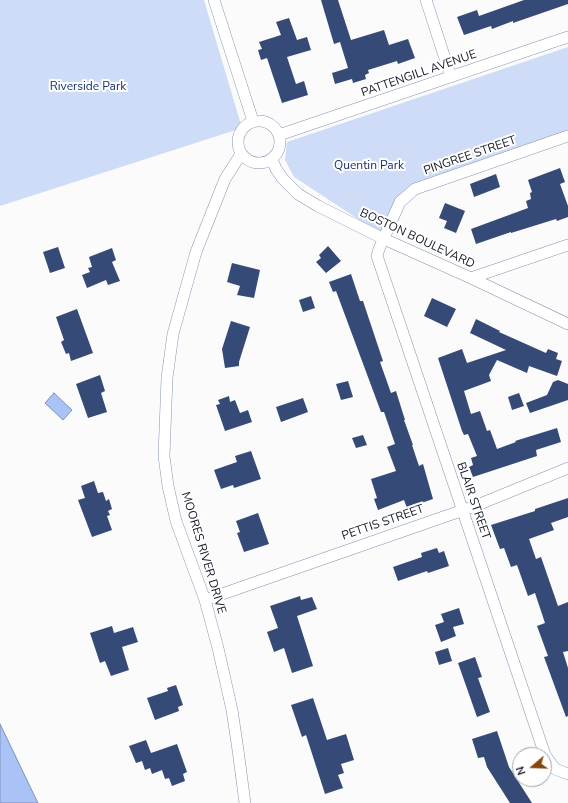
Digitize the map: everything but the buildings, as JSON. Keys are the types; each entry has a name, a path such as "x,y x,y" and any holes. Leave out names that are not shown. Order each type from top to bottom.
{"street":[{"path":"214,0 253,121"},
{"path":"426,0 451,76"},
{"name":"PATTENGILL AVENUE","path":"279,135 568,37"},
{"path":"259,120 272,124 279,135 280,148 272,158 266,162 252,162 246,159 238,148 239,134 247,124 253,121 259,120"},
{"name":"PINGREE STREET","path":"384,239 400,202 415,190 568,136"},
{"name":"MOORES RIVER DRIVE","path":"241,154 226,179 196,252 173,334 167,378 164,456 168,486 176,521 204,600 218,648 232,710 244,803"},
{"name":"BOSTON BOULEVARD","path":"272,158 276,169 283,179 298,194 318,206 384,239 568,324"},
{"name":"BLAIR STREET","path":"384,239 377,256 379,263 545,755 555,769 568,774"},
{"path":"471,278 568,245"},
{"name":"PETTIS STREET","path":"204,600 462,510 568,468"}],"green space":[{"name":"Riverside Park","path":"1,0 204,0 242,128 0,206"},
{"name":"Quentin Park","path":"568,47 568,137 420,188 400,204 384,236 294,177 285,160 287,142"}],"water":[{"path":"54,393 72,410 63,420 45,403"},
{"path":"0,724 36,799 38,803 0,803"}]}
